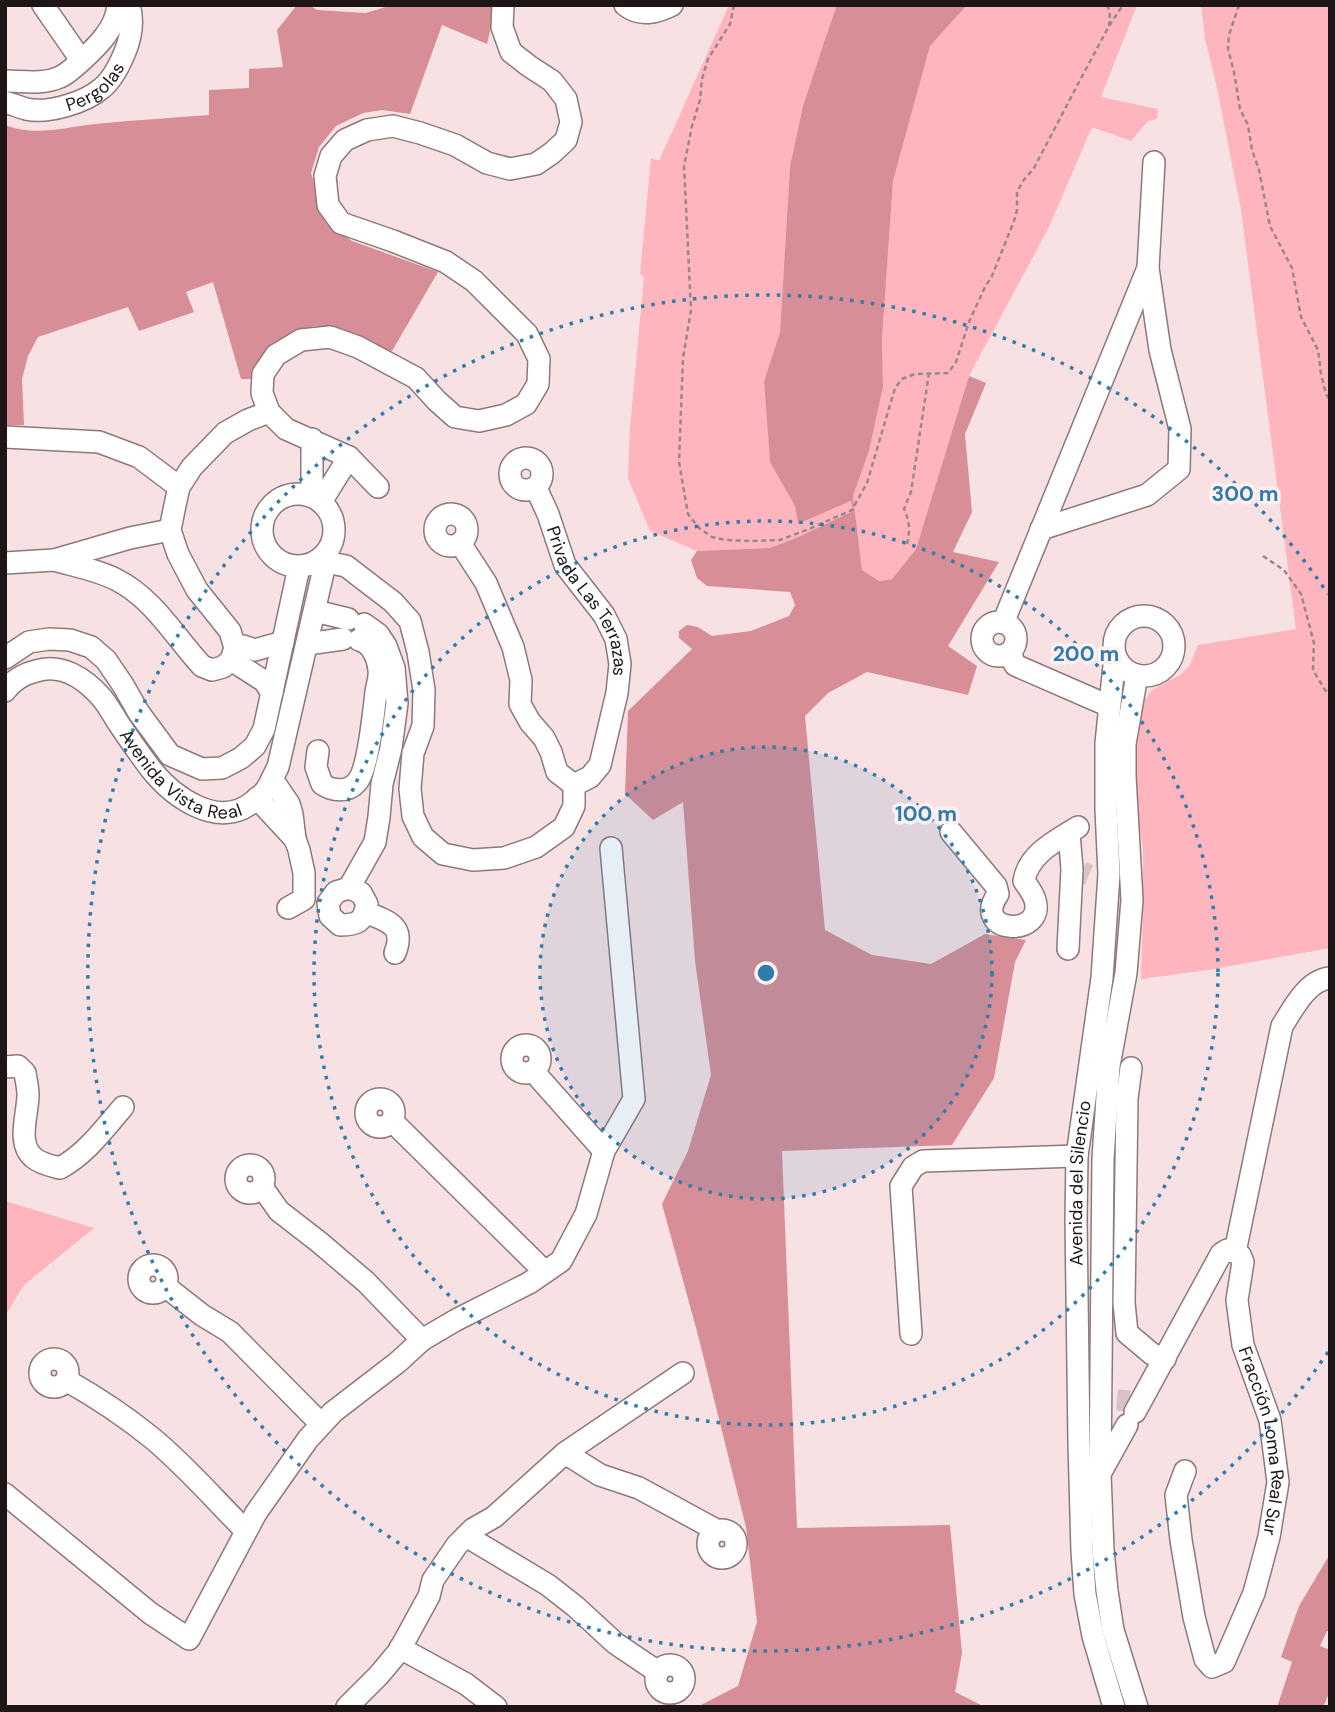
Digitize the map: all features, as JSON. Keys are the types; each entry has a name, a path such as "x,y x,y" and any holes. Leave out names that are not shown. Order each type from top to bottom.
{"street":[{"path":"43,5 81,60"},
{"name":"Pergolas","path":"5,81 37,82 61,77 105,36 117,14 118,5"},
{"name":"Pergolas","path":"5,102 28,110 59,108 80,101 103,88 121,62 131,37 129,5"},
{"path":"378,487 349,457 286,429 269,412 262,393 263,374 276,355 301,340 330,337 358,347 416,378 455,417 479,421 506,415 526,404 538,384 539,359 527,334 474,281 446,262 341,223 328,205 325,176 331,156 345,140 367,130 393,126 455,145 487,163 510,169 536,164 566,140 571,122 566,99 552,80 511,52 502,27 503,5"},
{"path":"625,5 641,13 657,12 672,5"},
{"path":"1041,529 1147,495 1179,469 1180,429 1160,349 1148,268 1154,162"},
{"path":"1003,622 1148,268"},
{"path":"269,412 225,433 192,467 179,487 170,530 186,572 230,631 233,654 264,681 272,693"},
{"path":"5,437 99,442 139,457 179,487"},
{"path":"312,439 316,499"},
{"path":"316,499 349,457"},
{"name":"Privada Las Terrazas","path":"536,488 565,565 604,615 616,639 620,664 617,693 600,765 590,777 574,785"},
{"path":"325,563 334,530 328,510 316,499 300,494 278,499 269,507 261,529 268,551 277,560 299,567 320,559 325,563 346,566 393,603 410,621 424,690 423,726 413,754 410,789 413,816 423,837 443,854 473,860 503,858 536,847 564,827 574,806 574,785 558,772 548,745 520,704 521,680 513,647 486,583 460,543"},
{"path":"5,563 54,560 130,538 170,530"},
{"path":"54,560 108,576 136,593 153,608 202,666 212,670 223,667 243,646 255,650 283,642"},
{"name":"Avenida Vista Real","path":"5,691 23,674 44,668 66,670 102,698 162,782 200,809 231,813 248,806 265,791 278,766 325,563"},
{"name":"Avenida Vista Real","path":"5,658 29,642 49,639 70,640 91,647 106,660 139,713 170,755 202,769 222,768 241,758 255,746 264,729 299,567"},
{"path":"314,611 349,630 373,649 386,669 397,703 374,842 349,888"},
{"name":"Avenida del Silencio","path":"1145,616 1166,626 1174,647 1171,659 1164,668 1154,674 1137,675 1125,744 1132,900 1126,973 1109,1066 1103,1159 1103,1220 1125,1406 1100,1474 1107,1591 1124,1701 1093,1636 1085,1594 1079,1443 1077,1156 1102,978 1088,874 1106,809 1106,743 1114,645 1117,633 1124,624 1145,616"},
{"path":"1003,622 1015,633 1015,644 1010,652 1004,655 993,655 984,648 982,637 991,624 1003,622"},
{"path":"307,644 349,630"},
{"path":"1010,652 1014,665 1109,706"},
{"path":"1115,656 1122,666 1137,675"},
{"path":"317,751 316,767 322,785 338,790 349,788 358,782 368,748 374,705 386,669"},
{"path":"374,705 397,703"},
{"path":"124,732 139,713"},
{"path":"272,779 281,810 299,850 304,873 304,899 288,908"},
{"path":"257,798 281,810"},
{"path":"951,832 996,886 998,894 991,911 999,923 1005,926 1020,926 1027,923 1035,911 1035,897 1024,881 1034,858 1106,809"},
{"path":"1068,949 1088,874 1077,828"},
{"path":"5,1494 150,1613 189,1639 256,1513 321,1424 422,1340 529,1283 561,1261 586,1214 604,1151 634,1100 611,848"},
{"path":"1034,858 1088,874"},
{"path":"349,888 361,893 367,904 364,917 354,925 340,925 330,916 328,904 336,892 349,888"},
{"path":"365,912 391,923 399,935 395,953"},
{"name":"Fracción Loma Real Sur","path":"1185,1471 1176,1495 1181,1539 1194,1617 1205,1660 1212,1667 1224,1662 1254,1593 1269,1537 1278,1482 1270,1420 1243,1345 1237,1300 1243,1262 1235,1252 1282,1026 1301,995 1323,978 1330,978"},
{"path":"5,1067 18,1066 25,1073 28,1094 26,1147 34,1158 48,1164 60,1168 70,1163 87,1149 123,1107"},
{"path":"1131,1068 1127,1112 1124,1303 1127,1333 1153,1354 1165,1359"},
{"path":"533,1071 604,1151"},
{"path":"392,1121 545,1272"},
{"path":"911,1334 901,1186 913,1167 923,1161 1077,1156"},
{"path":"262,1186 279,1211 366,1282 422,1340"},
{"path":"1076,1219 1103,1220"},
{"path":"1100,1474 1125,1406 1165,1359 1221,1254 1227,1250 1235,1252"},
{"path":"165,1286 202,1315 230,1332 321,1424"},
{"path":"347,1707 379,1675 400,1648 429,1596 433,1580 457,1545 473,1529 494,1517 565,1453 683,1373"},
{"path":"65,1380 93,1395 153,1439 246,1531"},
{"path":"565,1453 600,1475 639,1488 718,1531"},
{"path":"466,1536 548,1585 615,1643 658,1672"},
{"path":"400,1648 466,1684 496,1707"}],"path":[{"path":"734,5 730,24 708,59 684,166 691,310 683,358 679,462 688,514 699,528 712,537 751,541 780,540 852,510 867,483 895,388 902,379 915,374 948,373 956,362 969,322 1014,222 1017,192 1034,169 1110,26 1124,5"},
{"path":"1107,5 1110,26"},
{"path":"1239,5 1229,35 1228,49 1240,109 1248,125 1270,226 1292,268 1301,317 1318,350 1323,384 1330,400"},
{"path":"907,544 910,530 904,509 911,492 929,373"},
{"path":"1263,556 1284,570 1301,594 1314,643 1313,670 1330,694"}],"shaded area":[{"path":"297,5 309,5 317,10 366,13 392,5 496,5 487,44 442,25 410,114 382,110 363,113 336,126 319,147 311,173 326,223 352,241 438,272 392,351 314,326 271,344 254,379 241,379 213,282 186,292 194,312 139,331 128,307 38,337 28,356 22,379 24,425 5,425 5,125 39,131 209,115 209,90 249,88 249,69 283,67 277,30"},
{"path":"729,5 837,5 803,106 790,166 780,332 764,381 770,462 795,506 798,524 851,501 853,511 770,548 697,551 650,531 628,478 630,427 644,277 640,274 651,158 659,161"},
{"path":"837,5 967,5 930,46 893,181 882,339 883,387 869,451 853,496 862,570 879,581 892,579 916,549 969,376 986,383 965,434 972,512 953,552 999,562 948,646 977,666 968,695 867,672 828,693 805,716 825,930 872,955 931,964 985,934 1026,940 1015,962 994,1078 952,1145 782,1151 797,1528 950,1525 962,1653 955,1692 985,1707 697,1707 738,1686 757,1622 746,1527 662,1204 688,1151 711,1075 695,961 683,802 653,820 625,794 628,711 692,649 679,638 679,631 687,625 698,627 712,636 751,631 789,616 795,605 790,592 707,586 697,578 691,560 697,551 770,548 853,511 851,501 798,524 795,506 770,462 764,381 780,332 790,166 803,106"},
{"path":"967,5 1137,5 1101,97 1158,109 1157,119 1148,121 1131,141 1092,127 1049,227 969,376 916,549 892,579 879,581 862,570 853,496 869,451 883,387 882,339 893,181 930,46"},
{"path":"1201,5 1330,5 1330,948 1141,979 1143,849 1133,784 1140,707 1152,690 1180,675 1190,665 1198,645 1296,629 1241,210 1205,39"},
{"path":"5,1201 94,1228 24,1285 5,1316"},
{"path":"1330,1554 1330,1632 1327,1631 1320,1646 1330,1650 1330,1691 1323,1707 1277,1707 1292,1662 1281,1657 1299,1606"}],"tunnel":[{"path":"1082,872 1089,875"},
{"path":"1117,1400 1130,1401"}]}
